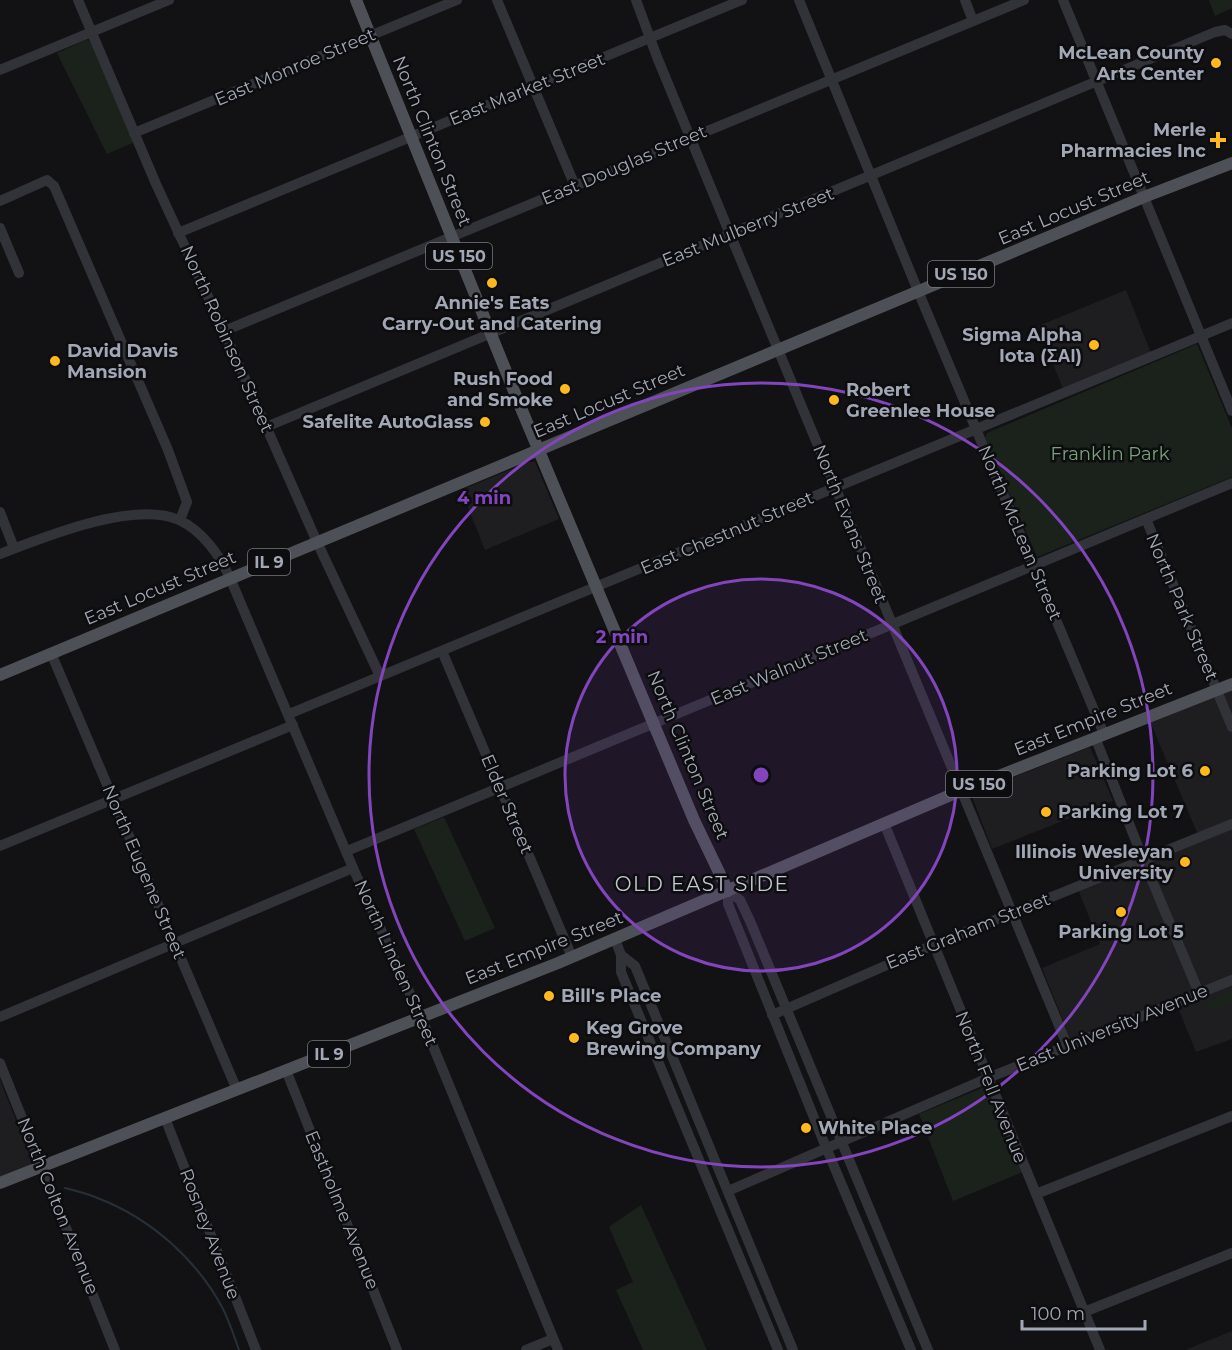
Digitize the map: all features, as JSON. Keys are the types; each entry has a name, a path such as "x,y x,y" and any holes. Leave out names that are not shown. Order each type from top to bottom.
{"main road":[{"name":"North Clinton Street","path":"356,0 539,450 694,820 728,891"},
{"name":"East Locust Street","path":"0,675 778,349 1144,197 1232,163"},
{"name":"East Empire Street","path":"0,1183 572,957 963,790 1232,684"}],"street":[{"name":"North Robinson Street","path":"78,0 178,233 380,676"},
{"path":"0,70 170,0"},
{"name":"East Monroe Street","path":"134,133 457,0"},
{"path":"497,0 575,186"},
{"name":"North Evans Street","path":"636,0 891,625 963,790 1068,1047"},
{"name":"East Market Street","path":"178,233 742,0"},
{"name":"North McLean Street","path":"799,0 1034,566 1099,736 1143,860 1199,993"},
{"path":"965,0 973,21"},
{"name":"East Douglas Street","path":"224,331 1024,0"},
{"path":"1063,0 1232,411"},
{"name":"East Mulberry Street","path":"266,427 1215,32 1225,30 1231,33"},
{"path":"0,201 41,181 47,180 56,190 168,450 187,502 180,520 159,515 128,515 73,529 0,554"},
{"path":"0,228 19,273"},
{"name":"East Chestnut Street","path":"0,846 291,719 380,676 1232,323"},
{"name":"East Walnut Street","path":"347,851 1232,483"},
{"path":"0,512 14,548"},
{"name":"North Park Street","path":"1146,519 1232,727"},
{"name":"North Linden Street","path":"180,520 216,551 230,578 353,868 430,1040 558,1350"},
{"name":"Elder Street","path":"442,651 572,957"},
{"name":"North Eugene Street","path":"51,653 237,1089"},
{"name":"North Fell Avenue","path":"884,823 1100,1350"},
{"name":"East Graham Street","path":"772,1015 933,945 1232,824"},
{"path":"0,1017 353,868"},
{"path":"728,891 740,900 843,1141 928,1350"},
{"path":"728,891 728,904 772,1015 911,1350"},
{"path":"615,939 621,955 621,972 778,1350"},
{"path":"621,955 635,966 793,1350"},
{"name":"East University Avenue","path":"728,1191 987,1078 1232,980"},
{"name":"North Colton Avenue","path":"0,1063 115,1350"},
{"path":"664,1075 678,1069"},
{"name":"Eastholme Avenue","path":"286,1071 397,1350"},
{"path":"1036,1194 1232,1116"},
{"name":"Rosney Avenue","path":"165,1119 256,1350"},
{"path":"714,1196 718,1187 723,1187 728,1191"},
{"path":"1084,1312 1232,1253"},
{"path":"873,1260 889,1254"},
{"path":"526,1350 553,1339"}],"shaded area":[{"path":"1126,290 1151,353 1063,389 1038,326"},
{"path":"529,462 535,462 559,519 485,550 461,490"},
{"name":"Illinois Wesleyan University","path":"1232,688 1232,1039 1196,1052 1176,1003 1073,1045 1042,968 1100,944 1077,887 1199,837 1149,719"},
{"name":"Illinois Wesleyan University","path":"1090,747 1113,801 992,849 971,794"},
{"path":"0,1080 32,1161 29,1166 0,1177"},
{"path":"1232,1331 1232,1350 1185,1350"}],"green space":[{"path":"1209,0 1232,0 1232,8 1215,16"},
{"path":"86,40 90,41 135,142 107,154 57,53"},
{"name":"Franklin Park","path":"1197,344 1232,428 1232,477 1037,557 985,438 987,433"},
{"path":"444,817 495,928 465,941 414,829"},
{"path":"1232,991 1232,1004 1210,1012 1206,1002"},
{"path":"987,1086 1023,1172 953,1201 919,1114"},
{"path":"641,1205 707,1350 643,1350 616,1290 633,1282 609,1227"}],"waterway":[{"path":"65,1188 119,1207 170,1242 211,1289 225,1312 239,1350"}],"place":[{"name":"McLean County Arts Center","path":"1216,63"},
{"name":"Merle Pharmacies Inc","path":"1218,140"},
{"name":"Annie's Eats Carry-Out and Catering","path":"492,283"},
{"name":"Sigma Alpha Iota (ΣΑΙ)","path":"1094,345"},
{"name":"David Davis Mansion","path":"55,361"},
{"name":"Rush Food and Smoke","path":"565,389"},
{"name":"Robert Greenlee House","path":"834,400"},
{"name":"Safelite AutoGlass","path":"485,422"},
{"name":"Parking Lot 6","path":"1205,771"},
{"name":"Parking Lot 7","path":"1046,812"},
{"name":"Illinois Wesleyan University","path":"1185,862"},
{"name":"Parking Lot 5","path":"1121,912"},
{"name":"Bill's Place","path":"549,996"},
{"name":"Keg Grove Brewing Company","path":"574,1038"},
{"name":"White Place","path":"806,1128"}],"district":[{"name":"OLD EAST SIDE","path":"702,884"}]}
